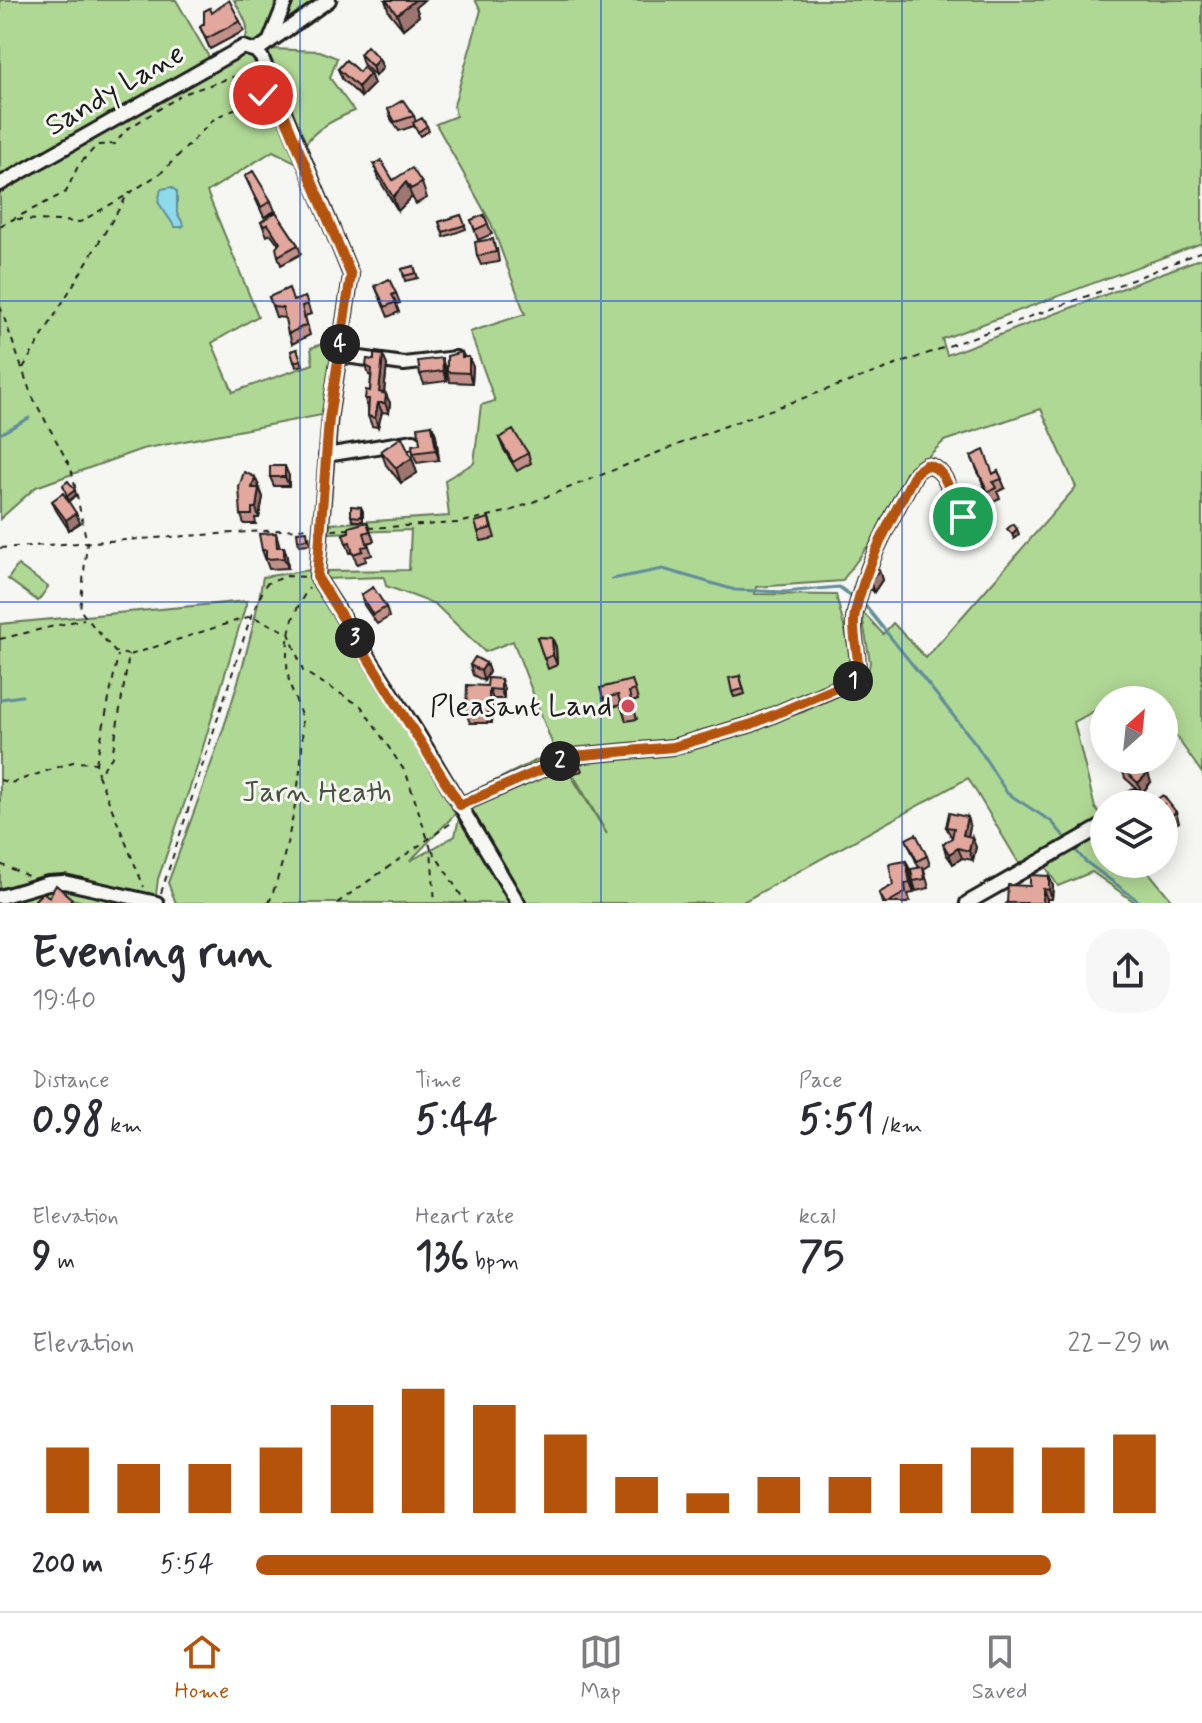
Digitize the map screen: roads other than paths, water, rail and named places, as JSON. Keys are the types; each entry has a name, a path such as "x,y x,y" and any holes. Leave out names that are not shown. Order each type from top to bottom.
{"street":[{"path":"270,40 286,0"},
{"path":"329,0 256,51 269,92 351,275 326,455 317,577 463,809 518,903"},
{"name":"Sandy Lane","path":"0,184 243,47 256,51"},
{"path":"338,355 404,364 456,358"},
{"path":"326,455 414,441"},
{"path":"463,809 573,756 673,747 752,724 855,680 860,665 853,618 865,571 916,472 926,465 936,466 944,474 952,504 963,517"},
{"path":"967,903 1090,833"},
{"path":"0,897 48,883 64,882 156,902"}],"water":[{"path":"172,187 177,192 177,213 184,225 182,227 175,227 158,202 161,189"}],"waterway":[{"path":"0,434 29,418"},
{"path":"612,579 663,569 735,590 785,592 839,587 853,597"},
{"path":"863,603 976,744 1007,793 1052,822 1067,840"},
{"path":"0,699 22,696"},
{"path":"1072,846 1085,861 1141,903"}],"place":[{"name":"Pleasant Land","path":"628,706"}],"park label":[{"name":"Jarn Heath","path":"317,792"}]}
